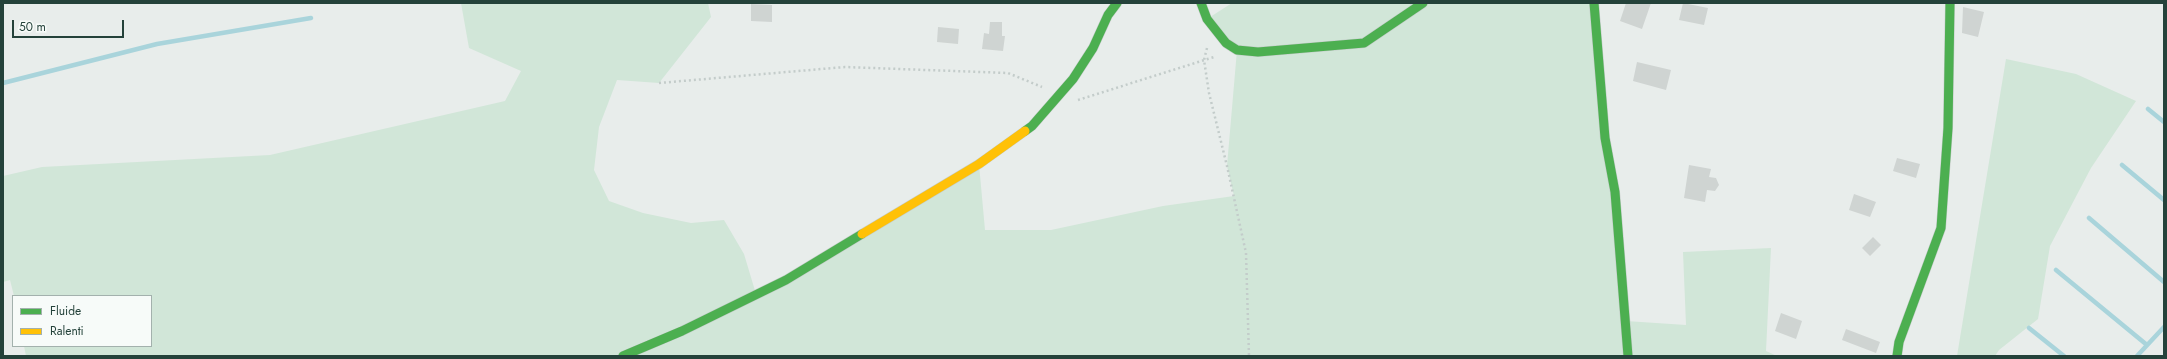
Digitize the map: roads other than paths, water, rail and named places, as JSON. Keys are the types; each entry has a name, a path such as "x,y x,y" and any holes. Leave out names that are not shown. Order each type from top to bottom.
{"street":[{"path":"623,356 682,331 786,280 979,164 1032,126 1058,97 1093,48 1108,15 1117,3"},
{"path":"1201,3 1207,19 1226,43 1238,50 1258,52 1320,48 1364,42 1423,3"},
{"path":"1594,3 1605,138 1615,192 1628,356"},
{"path":"1897,356 1899,342 1941,228 1948,128 1950,3"}],"waterway":[{"path":"3,83 157,44 311,18"},
{"path":"2148,109 2164,122"},
{"path":"2122,165 2164,200"},
{"path":"2089,218 2164,282"},
{"path":"2056,270 2147,345"},
{"path":"2137,356 2164,327"},
{"path":"2029,328 2064,356"}]}
